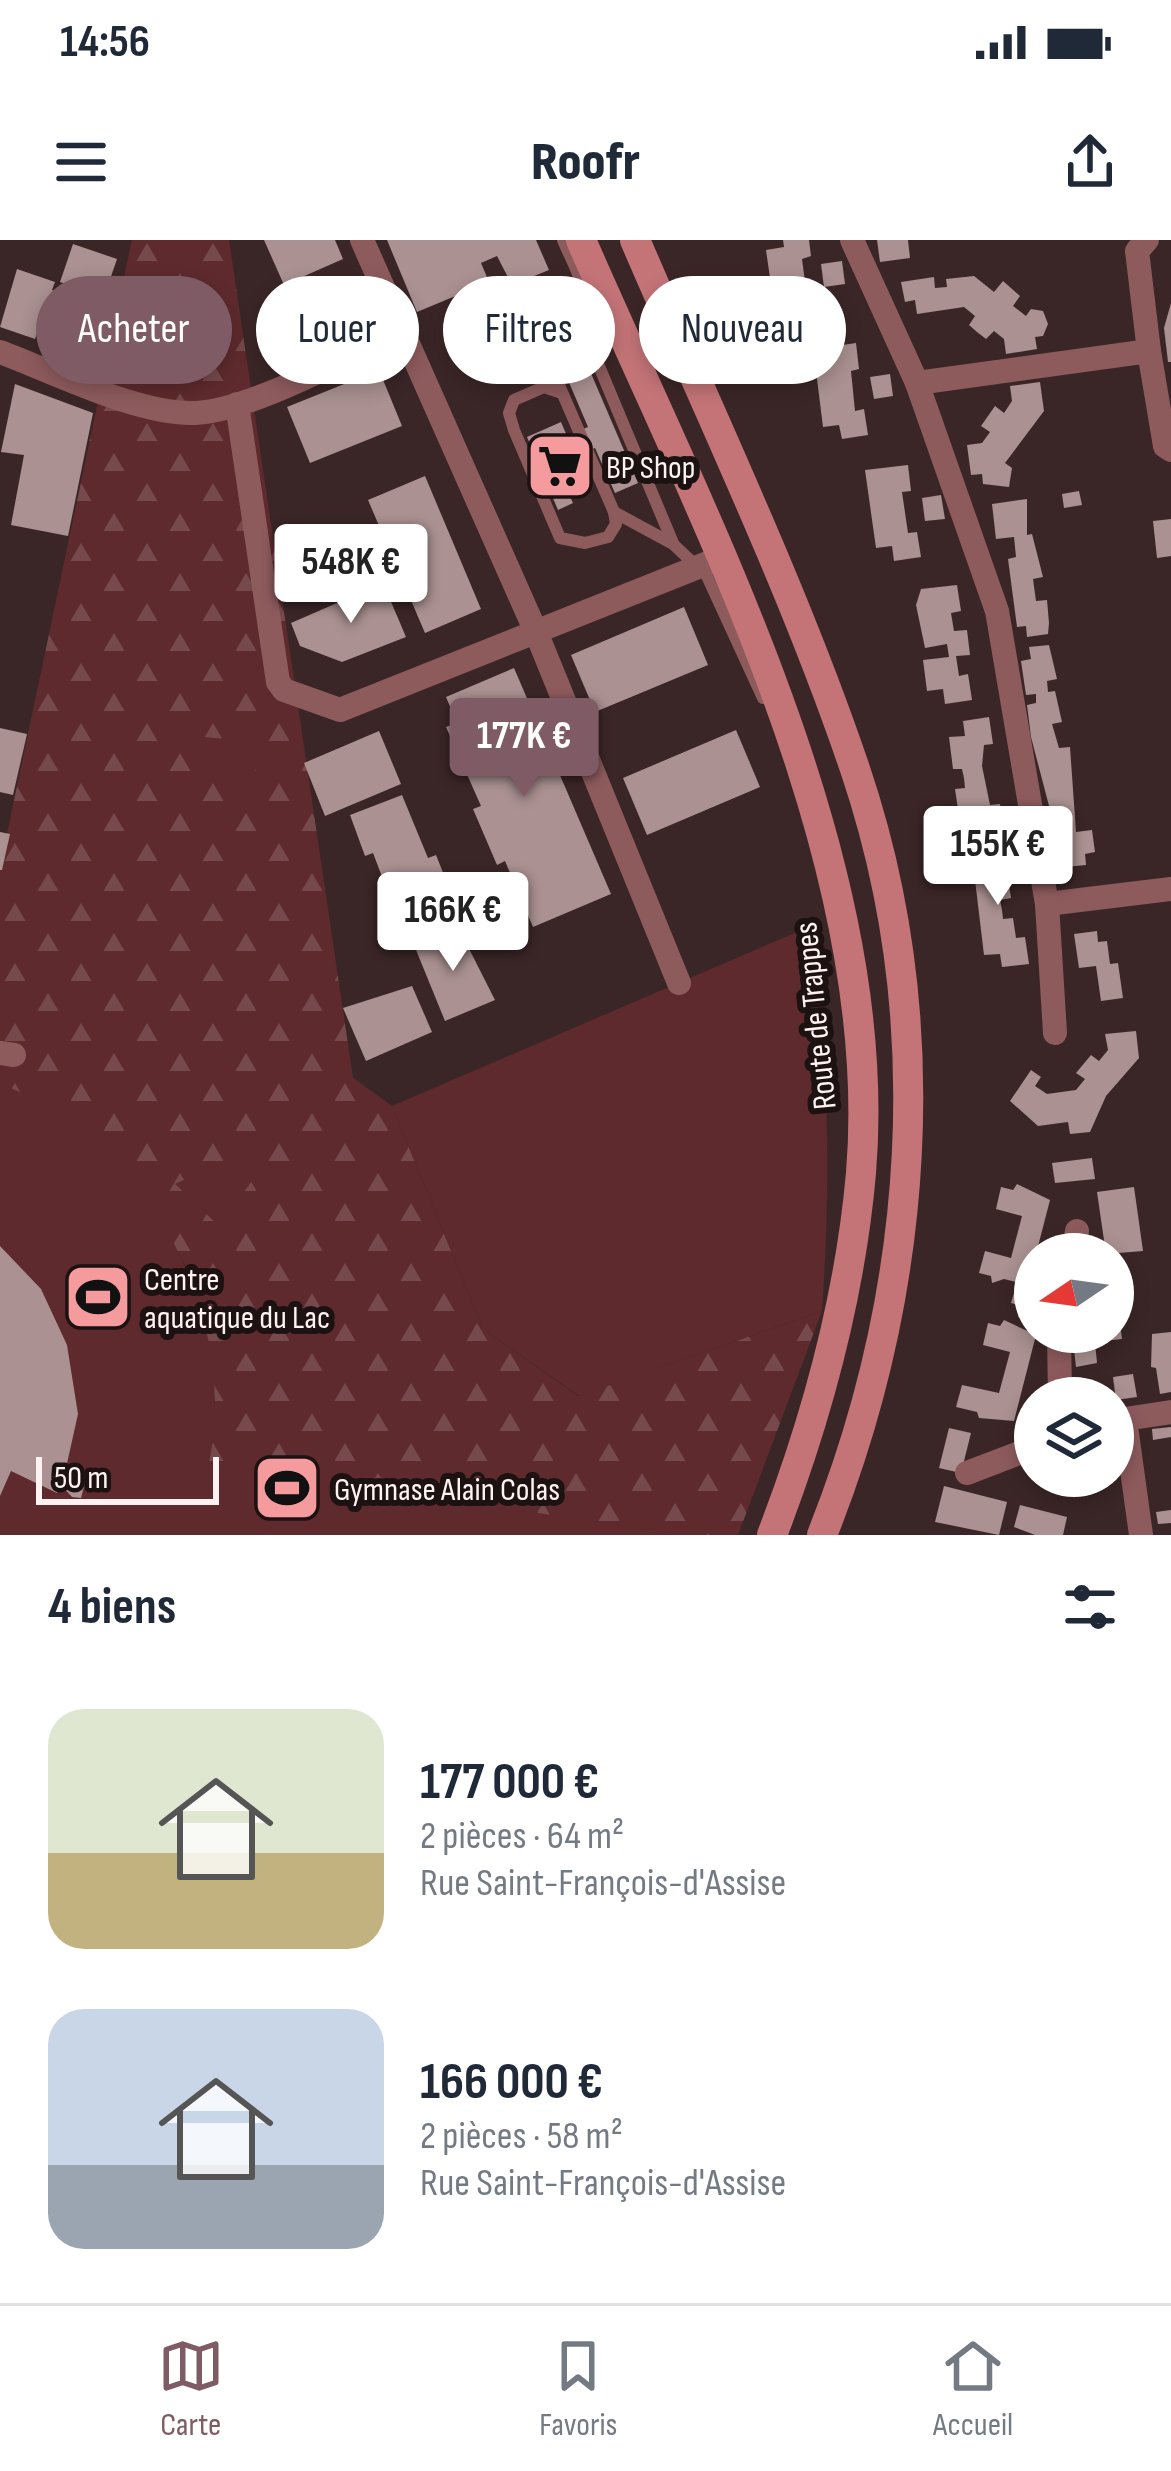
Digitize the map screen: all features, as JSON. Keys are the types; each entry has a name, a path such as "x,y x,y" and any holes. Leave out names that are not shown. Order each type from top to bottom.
{"main road":[{"name":"Route de Trappes","path":"581,240 709,563 808,784 832,864 851,972 860,1066 861,1171 827,1374 772,1535"},
{"path":"634,240 765,541 856,772 899,962 909,1058 908,1174 892,1302 858,1435 822,1535"}],"street":[{"path":"362,240 378,276"},
{"path":"852,240 917,383 997,611 1047,904 1055,1033"},
{"path":"1147,240 1137,251 1165,446 1171,450"},
{"path":"917,383 1149,351"},
{"path":"0,352 148,406 189,414 237,404 283,384"},
{"path":"419,370 536,632 680,982"},
{"path":"237,404 278,682 284,690 350,708 709,563"},
{"path":"1047,904 1171,889"},
{"path":"1134,1418 1171,1412"},
{"path":"967,1473 1014,1455"},
{"path":"1134,1497 1141,1535"}],"lane":[{"path":"563,240 578,276"},
{"path":"558,384 562,392 614,512 616,524 608,537 585,543 560,538 509,413 514,400 544,387 562,392"},
{"path":"606,384 673,544"},
{"path":"614,512 709,563"}],"green space":[{"path":"132,240 229,240 353,1078 392,1106 483,1329 578,1396 822,1311 738,1535 182,1535 215,1402 205,1324 188,1270 143,1195 0,1084 0,867 102,384 232,384 232,276 124,276"},
{"path":"191,736 251,741 256,774 190,769"},
{"path":"811,926 827,1118 822,1311 579,1396 483,1329 392,1106"},
{"name":"Centre aquatique du Lac","path":"0,1084 52,1109 98,1144 138,1187 170,1237 195,1291 210,1348 215,1406 209,1463 683,1535 0,1535"},
{"path":"280,1140 220,1227 175,1184 271,1141"}],"building":[{"path":"264,240 335,240 343,259 304,276 280,276"},
{"path":"387,240 536,240 549,270 534,276 507,276 497,256 481,263 486,276 443,276 443,301 419,311 419,276 402,276"},
{"path":"783,240 809,240 811,256 802,259 804,276 770,276 766,250 784,247"},
{"path":"877,240 908,240 910,258 880,262"},
{"path":"73,244 117,259 111,276 62,276"},
{"path":"842,261 844,276 823,276 821,264"},
{"path":"17,269 37,276 35,339 0,327"},
{"path":"974,276 994,292 1003,281 1020,296 1013,306 1026,316 1031,309 1043,311 1048,324 1043,336 1035,337 1037,349 1006,354 1004,339 994,331 986,339 977,332 969,325 975,316 964,307 917,314 915,300 905,302 901,282 934,277 935,288 947,287 946,279"},
{"path":"1171,303 1171,362 1168,362 1164,328"},
{"path":"856,343 859,369 851,371 855,411 864,409 868,435 842,439 839,425 823,427 818,384 846,384 846,344"},
{"path":"890,374 893,396 874,399 870,377"},
{"path":"1040,382 1044,411 1005,463 1012,468 1009,487 983,484 982,474 971,475 967,445 982,443 990,432 981,426 995,406 1004,413 1012,401 1010,386"},
{"path":"15,384 93,413 68,536 11,525 24,455 1,452"},
{"path":"344,384 385,384 402,426 310,463 287,407"},
{"path":"570,384 596,384 638,483 615,493 595,448 576,456 584,475 564,484 573,503 558,510 527,437 561,422 567,436 588,427"},
{"path":"908,465 911,491 902,492 908,533 917,532 921,557 894,561 892,546 876,548 865,470"},
{"path":"425,476 481,609 425,633 368,500"},
{"path":"1079,491 1082,505 1064,508 1062,494"},
{"path":"941,495 945,519 925,521 922,498"},
{"path":"1027,499 1027,535 1032,534 1043,577 1033,579 1036,601 1047,600 1049,623 1048,634 1027,637 1026,626 1017,627 1008,559 1016,557 1014,537 996,539 992,504"},
{"path":"1171,519 1171,556 1157,558 1153,521"},
{"path":"383,583 406,637 342,662 300,646 291,623"},
{"path":"957,585 961,611 951,613 954,631 967,630 970,655 956,656 959,676 968,674 972,700 945,704 943,689 927,691 923,660 949,657 947,644 925,648 916,605 921,589"},
{"path":"684,607 708,665 595,712 571,655"},
{"path":"1049,645 1057,679 1047,681 1048,692 1055,691 1062,722 1052,724 1059,748 1070,747 1076,832 1092,830 1095,852 1085,854 1086,865 1065,867 1031,737 1027,705 1036,703 1036,694 1026,695 1021,661 1031,659 1029,647"},
{"path":"514,668 611,894 533,927 505,861 497,865 473,809 481,806 446,727 457,723 446,697"},
{"path":"989,717 993,744 984,745 982,766 990,805 1000,804 1003,831 962,836 955,789 965,788 964,778 962,769 953,769 949,737 965,736 963,721"},
{"path":"0,728 27,734 13,795 0,792"},
{"path":"736,730 760,787 647,835 623,778"},
{"path":"379,731 401,784 325,816 304,763"},
{"path":"402,795 428,858 436,855 450,890 397,916 373,853 365,856 350,815"},
{"path":"0,832 10,834 2,870 0,870"},
{"path":"1014,851 1017,876 1008,878 1011,898 1000,900 1003,919 1013,918 1016,938 1025,937 1029,964 1002,967 1000,954 984,955 972,855"},
{"path":"458,927 495,1000 445,1021 414,945"},
{"path":"1097,931 1098,942 1107,941 1110,964 1118,963 1123,998 1101,1001 1096,966 1079,968 1074,934"},
{"path":"412,986 432,1032 366,1061 343,1008"},
{"path":"1136,1031 1139,1058 1106,1096 1090,1132 1070,1134 1068,1122 1038,1126 1010,1101 1031,1070 1041,1077 1035,1086 1047,1094 1076,1090 1085,1079 1076,1073 1091,1055 1099,1061 1108,1050 1105,1034"},
{"path":"1092,1158 1095,1179 1055,1183 1052,1163"},
{"path":"1017,1184 1050,1200 1041,1233 1018,1233 1022,1216 996,1209 1001,1187 1013,1190"},
{"path":"1134,1187 1143,1251 1134,1252 1134,1233 1103,1233 1097,1192"},
{"path":"0,1246 41,1289 67,1345 78,1414 64,1477 84,1486 81,1498 72,1497 61,1485 57,1493 11,1471 0,1496"},
{"path":"1014,1247 1014,1282 992,1283 991,1276 979,1273 985,1251 1011,1258"},
{"path":"1004,1320 1014,1325 1014,1353 1031,1353 1025,1377 1014,1377 1014,1421 979,1418 977,1412 956,1407 962,1385 999,1393 1010,1352 983,1345 988,1323 1000,1326"},
{"path":"1171,1332 1171,1392 1160,1394 1156,1368 1151,1367 1152,1334"},
{"path":"1074,1353 1096,1353 1097,1363 1076,1367"},
{"path":"1171,1427 1171,1437 1153,1440 1152,1429"},
{"path":"949,1428 971,1433 961,1473 939,1468"},
{"path":"944,1486 1007,1502 999,1535 935,1522"},
{"path":"1020,1505 1067,1517 1063,1535 1035,1535 1014,1527"},
{"path":"1171,1510 1171,1523 1158,1524 1156,1512"}],"place":[{"name":"BP Shop","path":"560,466"},
{"name":"Centre aquatique du Lac","path":"98,1297"},
{"name":"Gymnase Alain Colas","path":"287,1488"}]}
